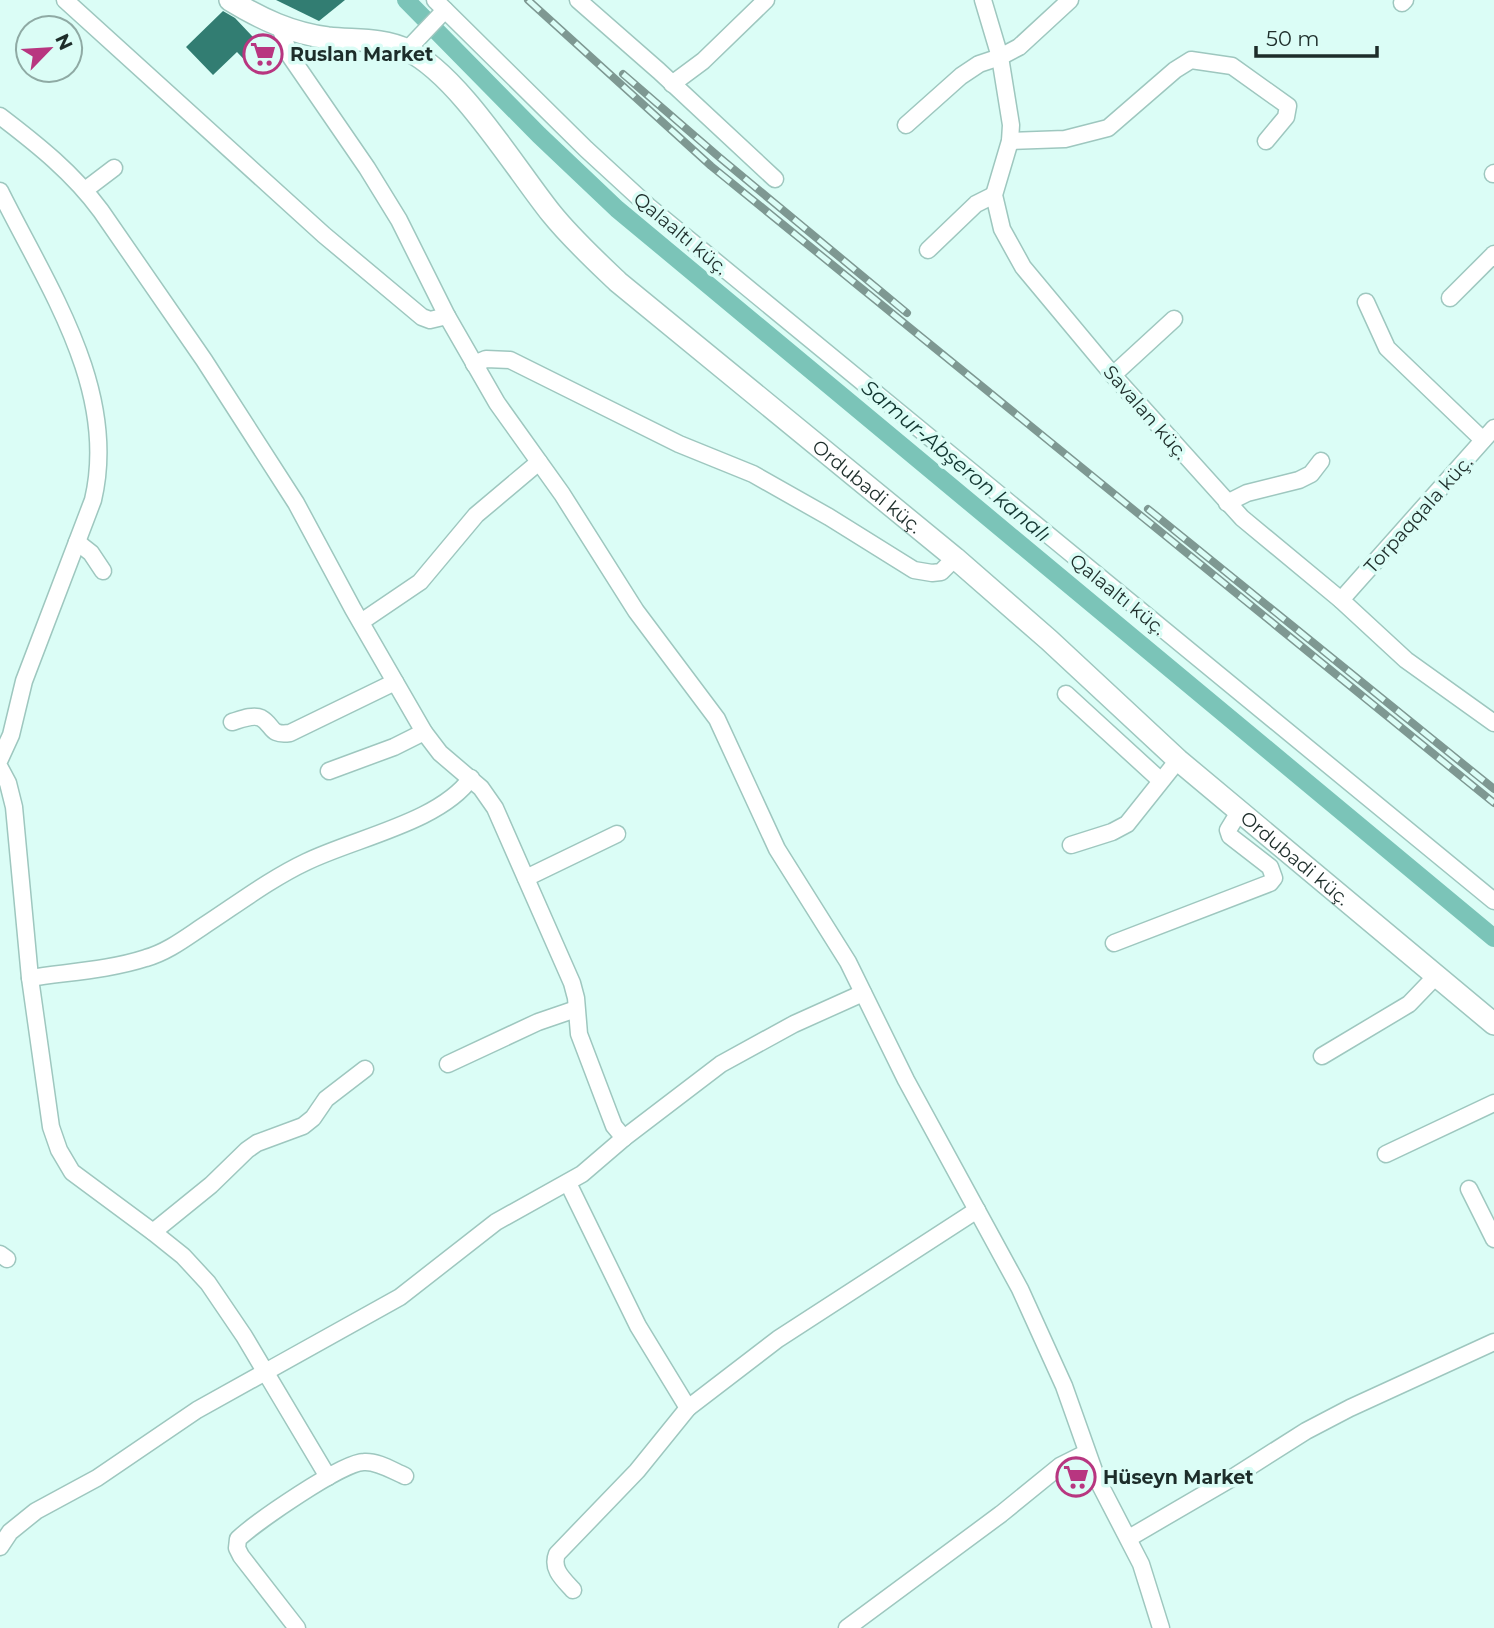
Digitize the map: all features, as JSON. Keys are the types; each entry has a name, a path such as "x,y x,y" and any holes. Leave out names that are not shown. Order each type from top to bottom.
{"street":[{"path":"65,0 324,235 422,317 430,320 447,316"},
{"name":"Ordubadi küç.","path":"230,0 280,27 331,38 372,40 407,50 438,73 457,92 552,214 579,245 618,282 955,558 1049,640 1178,760 1494,1024"},
{"path":"578,0 775,178"},
{"path":"672,84 703,61 766,0"},
{"name":"Savalan küç.","path":"983,0 1000,57 1008,99 1010,141 994,195 1002,229 1023,267 1113,375 1227,503 1341,600 1406,660 1494,723"},
{"path":"906,125 961,76 979,64 1019,47 1070,0"},
{"path":"407,50 440,5"},
{"name":"Qalaaltı küç.","path":"440,5 648,206 1494,901"},
{"path":"280,27 290,56 367,168 399,220 447,316 516,432 539,462 636,611 717,719 777,849 833,935 906,1080 978,1210 1046,1344 1097,1479 1141,1564 1161,1628"},
{"path":"1010,141 1065,139 1108,128 1175,70 1191,60 1232,66 1288,106 1286,117 1266,141"},
{"path":"0,116 48,152 85,190 244,420 296,503 424,732 440,753 481,788 495,808 572,983 579,1034 614,1126 624,1138"},
{"path":"85,190 114,168"},
{"path":"0,191 63,316 93,402 98,428 98,477 93,500 24,681 11,735 0,758"},
{"path":"928,250 976,204 994,195"},
{"path":"1450,298 1494,254"},
{"path":"1366,302 1387,348 1489,434"},
{"path":"1113,375 1174,319"},
{"path":"474,364 486,359 510,360 679,444 753,474 914,570 941,572 955,558"},
{"name":"Torpaqqala küç.","path":"1341,600 1489,434"},
{"path":"1227,503 1247,494 1299,480 1311,474 1321,461"},
{"path":"361,622 420,582 476,515 539,462"},
{"path":"77,542 90,553 103,571"},
{"path":"232,722 261,718 272,731 290,733 395,682"},
{"path":"1066,694 1160,780"},
{"path":"329,771 394,747 424,732"},
{"path":"1071,845 1112,832 1127,824 1178,760"},
{"path":"0,768 15,807 30,978 51,1127 59,1150 72,1172 153,1231 183,1256 208,1283 226,1306 328,1477"},
{"path":"30,978 148,958 172,947 307,861 419,817 451,800 471,778"},
{"path":"1114,943 1270,883 1274,878 1270,867 1230,836 1228,830 1240,812"},
{"path":"526,878 617,834"},
{"path":"1322,1056 1409,1004 1435,977"},
{"path":"0,1546 10,1532 37,1511 97,1478 197,1410 400,1297 496,1223 568,1183 732,1058 794,1024 863,993"},
{"path":"448,1064 538,1022 576,1009"},
{"path":"153,1231 211,1185 247,1150 257,1143 303,1126 313,1118 326,1099 365,1069"},
{"path":"1386,1154 1494,1103"},
{"path":"568,1183 638,1326 688,1408"},
{"path":"1469,1189 1494,1238"},
{"path":"573,1590 558,1573 554,1562 557,1554 637,1471 688,1408 778,1339 978,1210"},
{"path":"1129,1538 1306,1431 1494,1342"},
{"path":"847,1628 1001,1514 1060,1466 1086,1453"},
{"path":"297,1628 241,1556 237,1548 238,1539 328,1477 355,1463 375,1463 405,1476"}],"building":[{"path":"276,0 345,0 319,21"},
{"path":"223,11 235,18 272,57 256,72 237,52 213,75 186,47"}],"waterway":[{"name":"Samur-Abşeron kanalı","path":"406,0 539,135 617,209 1494,938"}],"railway":[{"path":"528,0 711,166 1494,803"},
{"path":"623,74 907,313"},
{"path":"1148,509 1494,789"}],"place":[{"name":"Ruslan Market","path":"263,54"},
{"name":"Hüseyn Market","path":"1076,1477"}]}
